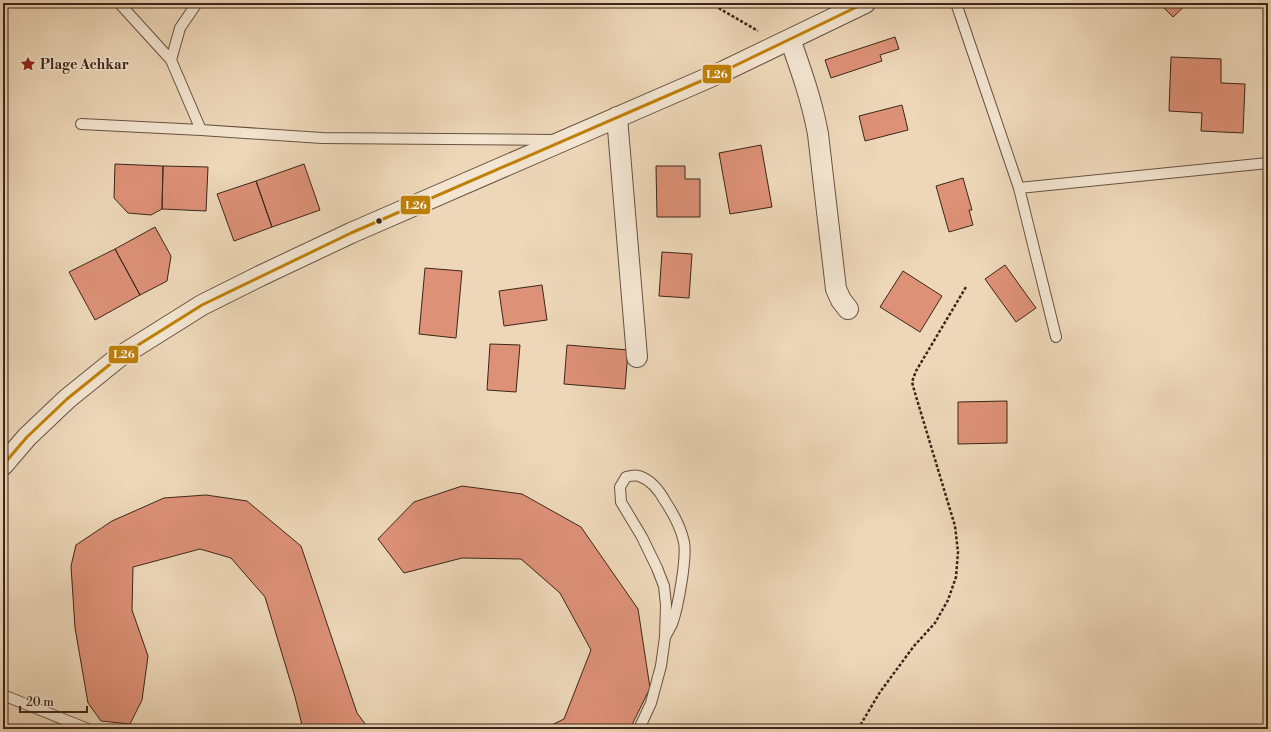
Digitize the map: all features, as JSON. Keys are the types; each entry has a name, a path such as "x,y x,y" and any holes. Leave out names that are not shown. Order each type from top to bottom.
{"street":[{"path":"3,465 27,437 67,399 120,357 202,305 351,233 724,71 865,3"},
{"path":"784,41 804,80 815,118 836,289 841,300 848,309"},
{"path":"617,117 637,356"}],"lane":[{"path":"120,3 171,60 201,130"},
{"path":"171,60 180,28 197,3"},
{"path":"956,3 1019,188 1056,337"},
{"path":"81,124 322,138 564,140"},
{"path":"1019,188 1268,163"},
{"path":"639,729 651,703 661,666 665,637 666,605 664,586 657,568 642,537 621,502 620,487 626,477 638,476 658,489 678,524 684,543 684,562 676,609 672,624 665,637"},
{"path":"3,695 88,729"}],"path":[{"path":"710,3 784,41"},
{"path":"858,729 880,692 914,646 935,623 948,600 956,577 958,552 955,526 912,382 916,371 966,286"}],"building":[{"path":"1159,3 1188,3 1173,17"},
{"path":"895,37 899,49 880,55 882,61 831,78 825,60"},
{"path":"1171,57 1221,59 1221,83 1245,84 1243,133 1201,131 1202,113 1169,111"},
{"path":"902,105 908,130 865,141 859,116"},
{"path":"761,145 772,207 730,214 719,153"},
{"path":"115,164 163,166 162,209 151,215 128,213 114,198"},
{"path":"304,164 320,210 272,227 256,181"},
{"path":"163,166 208,167 206,211 162,209"},
{"path":"656,166 685,166 685,179 700,179 700,217 657,217"},
{"path":"963,178 972,210 969,210 973,225 949,232 936,186"},
{"path":"256,181 272,227 234,241 217,194"},
{"path":"155,227 171,256 167,281 140,295 115,249"},
{"path":"115,249 140,295 95,320 69,272"},
{"path":"662,252 692,254 689,298 659,296"},
{"path":"1005,265 1036,308 1016,322 985,279"},
{"path":"425,268 462,271 456,338 419,334"},
{"path":"903,271 942,296 920,332 880,307"},
{"path":"542,285 547,320 504,326 499,291"},
{"path":"490,344 520,345 516,392 487,390"},
{"path":"567,345 628,350 625,389 564,384"},
{"path":"1007,401 1007,443 958,444 958,402"},
{"path":"462,486 522,494 581,527 638,609 650,688 630,729 543,729 564,719 591,650 560,593 521,559 462,558 404,573 378,539 414,502"},
{"path":"206,495 247,501 301,546 357,713 369,729 303,729 265,597 231,558 200,549 133,567 132,610 148,656 142,700 130,724 101,721 88,703 75,628 71,566 76,545 112,521 164,498"}],"transit line":[{"name":"L26","path":"3,465 27,437 67,399 119,357 202,305 351,233 724,71 865,3"}],"place":[{"name":"Plage Achkar","path":"28,64"}]}
